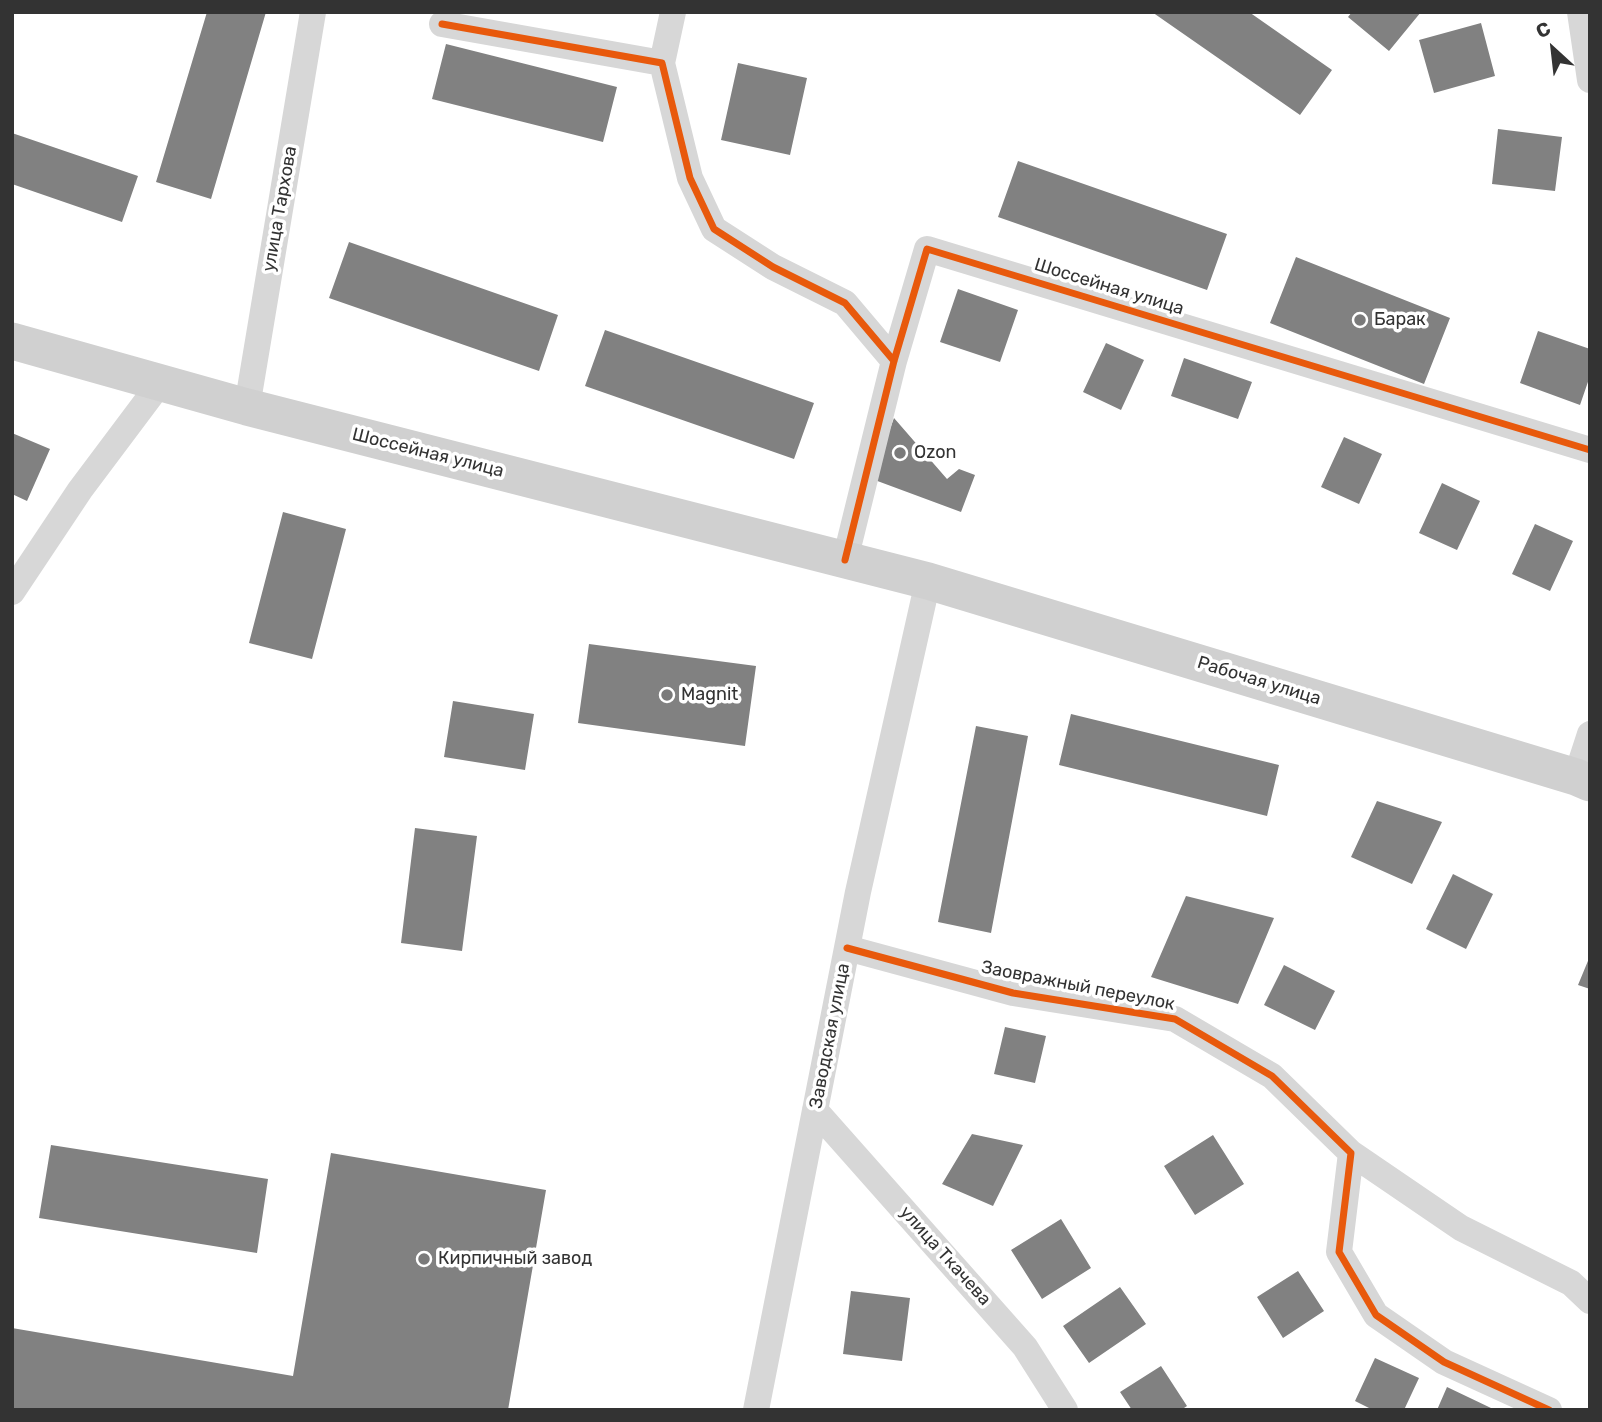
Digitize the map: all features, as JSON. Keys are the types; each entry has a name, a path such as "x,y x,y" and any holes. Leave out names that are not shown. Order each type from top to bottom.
{"main road":[{"name":"Шоссейная улица","path":"12,341 247,407 928,582"},
{"name":"Рабочая улица","path":"928,582 1583,780"}],"street":[{"name":"улица Тархова","path":"247,407 313,12"},
{"path":"673,12 662,63 690,178 714,229 773,267 845,303 894,361"},
{"path":"1580,12 1590,80"},
{"path":"442,24 662,63"},
{"name":"Шоссейная улица","path":"845,560 894,361 927,248 1590,450"},
{"path":"12,592 80,490 161,382"},
{"name":"Заводская улица","path":"756,1410 847,948 928,582"},
{"path":"1583,780 1590,734"},
{"name":"Заовражный переулок","path":"847,948 1013,993 1174,1018 1272,1076 1351,1153 1461,1228 1571,1283 1590,1301"},
{"name":"улица Ткачева","path":"815,1110 1026,1347 1065,1410"},
{"path":"1351,1153 1339,1252 1376,1315 1444,1362 1549,1410"}],"building":[{"path":"207,12 266,12 211,199 156,182"},
{"path":"1152,12 1249,12 1332,70 1300,115"},
{"path":"1352,12 1421,12 1389,51 1348,17"},
{"path":"1481,23 1495,76 1434,93 1419,40"},
{"path":"446,44 617,87 603,142 432,99"},
{"path":"738,63 807,78 790,155 721,140"},
{"path":"1498,129 1562,137 1555,191 1492,184"},
{"path":"12,133 138,176 122,222 12,184"},
{"path":"1018,161 1227,234 1207,290 998,217"},
{"path":"349,242 558,315 539,371 329,298"},
{"name":"Барак","path":"1296,257 1450,318 1424,384 1270,323"},
{"path":"958,289 1018,310 1000,362 940,342"},
{"path":"605,330 814,403 794,459 585,386"},
{"path":"1538,331 1590,349 1590,376 1580,405 1520,383"},
{"path":"1106,343 1144,360 1121,410 1083,392"},
{"path":"1184,358 1252,382 1238,419 1171,396"},
{"path":"894,418 947,479 959,469 975,475 961,512 872,479"},
{"path":"12,433 50,449 27,501 12,494"},
{"path":"1344,437 1382,454 1359,504 1321,487"},
{"path":"1442,483 1480,501 1457,550 1419,533"},
{"path":"283,512 346,529 312,659 249,643"},
{"path":"1535,524 1573,541 1550,591 1512,574"},
{"name":"Magnit","path":"589,644 756,666 745,746 578,723"},
{"path":"453,701 534,714 525,770 444,757"},
{"path":"1071,714 1279,765 1267,816 1059,765"},
{"path":"976,726 1028,736 991,933 938,922"},
{"path":"1377,801 1442,822 1412,884 1351,857"},
{"path":"415,828 477,836 462,951 401,943"},
{"path":"1453,874 1493,894 1466,949 1426,929"},
{"path":"1186,896 1274,918 1238,1004 1151,977"},
{"path":"1590,956 1590,989 1578,985"},
{"path":"1284,965 1335,991 1315,1030 1264,1005"},
{"path":"1005,1027 1046,1036 1035,1083 994,1074"},
{"path":"972,1134 1023,1145 993,1206 942,1184"},
{"path":"1213,1135 1244,1184 1195,1215 1164,1166"},
{"path":"51,1145 268,1179 257,1253 39,1218"},
{"name":"Кирпичный завод","path":"331,1153 546,1190 508,1410 12,1410 12,1328 293,1376"},
{"path":"1061,1219 1091,1268 1042,1299 1011,1250"},
{"path":"1298,1271 1324,1311 1283,1338 1257,1297"},
{"path":"1120,1287 1146,1324 1089,1363 1063,1326"},
{"path":"851,1291 910,1298 902,1361 843,1354"},
{"path":"1375,1358 1419,1378 1404,1410 1373,1410 1355,1401"},
{"path":"1161,1366 1187,1406 1181,1410 1132,1410 1120,1392"},
{"path":"1447,1387 1491,1408 1490,1410 1437,1410"}],"cycle path":[{"path":"442,24 662,63 690,178 714,229 773,267 845,303 894,361"},
{"path":"845,560 894,361 927,249 1590,450"},
{"path":"847,948 1013,993 1175,1019 1272,1076 1351,1153 1339,1252 1376,1315 1444,1362 1549,1410"}],"place":[{"name":"Барак","path":"1360,320"},
{"name":"Ozon","path":"900,453"},
{"name":"Magnit","path":"667,695"},
{"name":"Кирпичный завод","path":"424,1259"}]}
